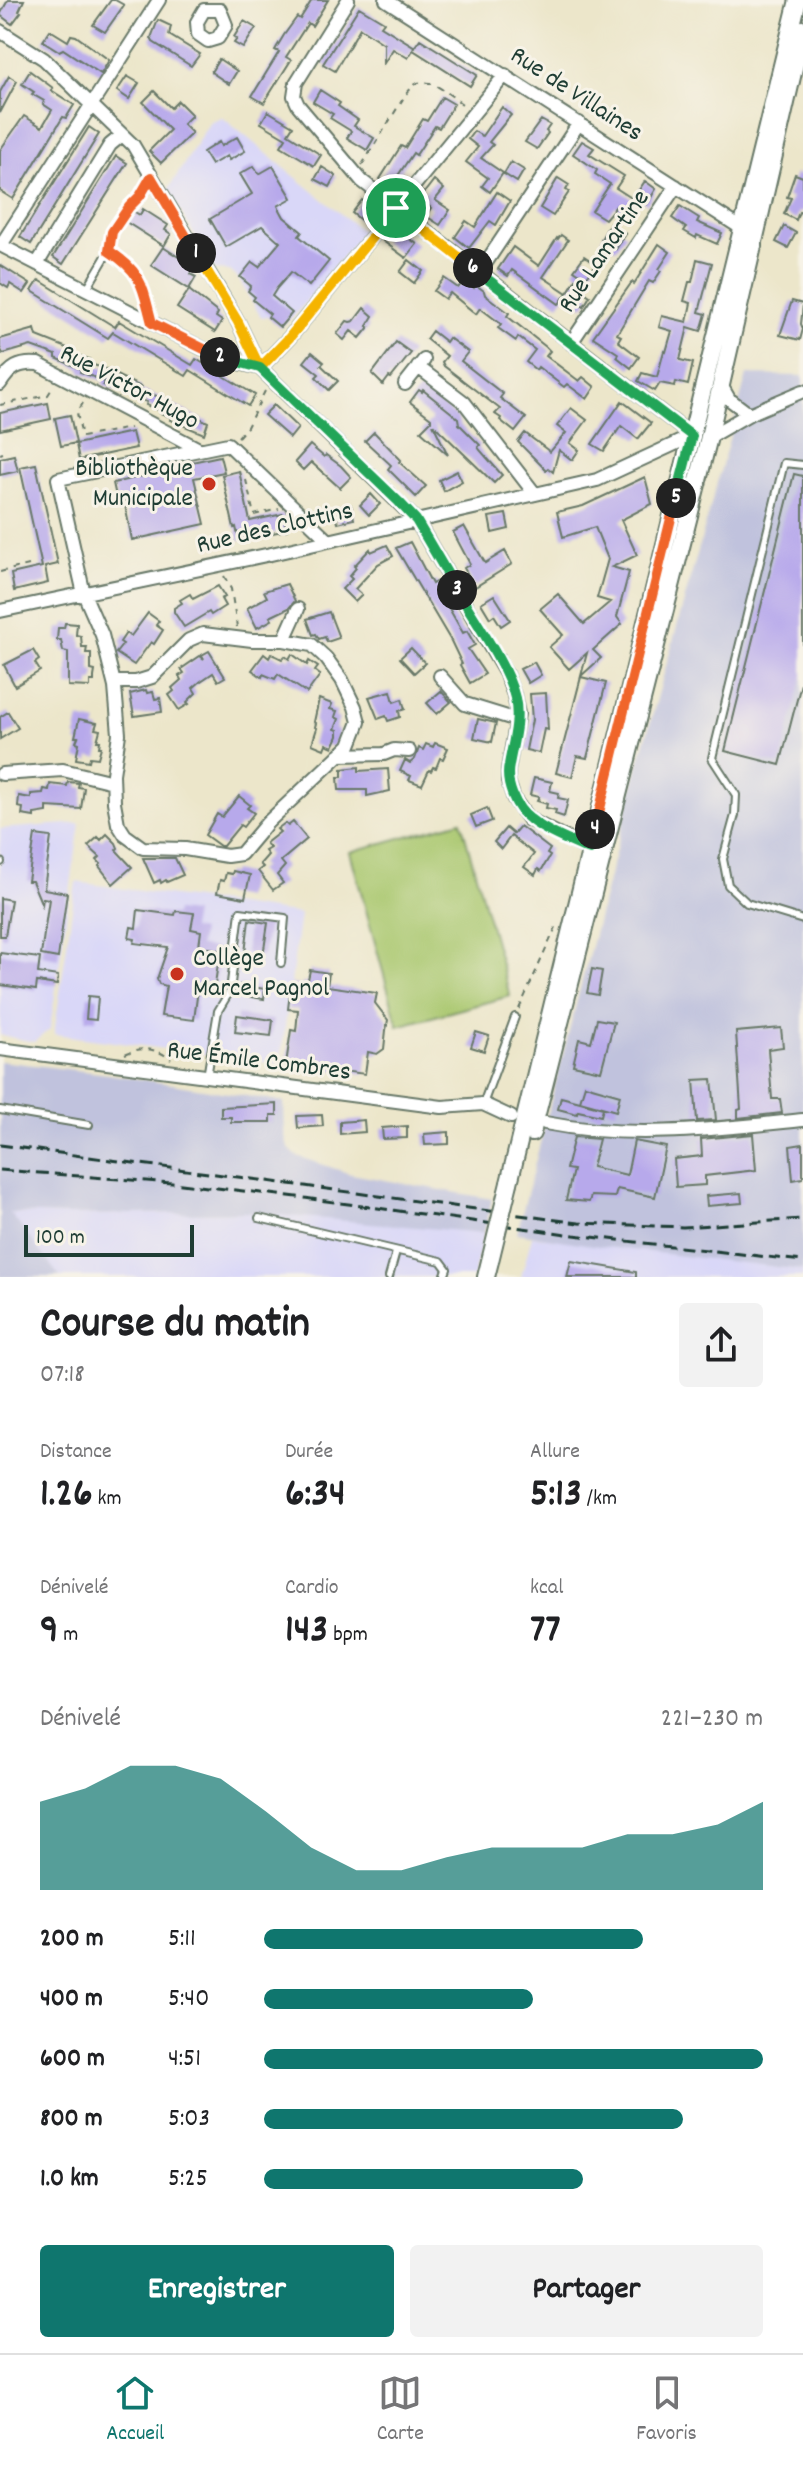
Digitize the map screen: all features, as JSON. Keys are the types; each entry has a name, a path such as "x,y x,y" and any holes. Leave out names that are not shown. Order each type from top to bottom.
{"street":[{"path":"159,0 1,245 223,359 260,368"},
{"path":"348,0 296,83 294,96 298,105 356,175 571,343 708,431"},
{"name":"Rue de Villaines","path":"386,0 741,228"},
{"path":"708,431 709,370 798,0"},
{"path":"514,1184 590,850 721,385 803,29"},
{"path":"0,31 44,59 133,145 238,322 260,368 416,520 506,674 514,695 517,720 508,770 514,799 528,819 590,850"},
{"path":"260,368 289,338 505,75"},
{"path":"479,273 579,123"},
{"path":"37,264 110,145 122,135"},
{"name":"Rue Lamartine","path":"571,343 676,186"},
{"name":"Rue Victor Hugo","path":"0,384 7,372 25,363 38,364 199,449"},
{"path":"405,384 421,363 464,402 535,494"},
{"path":"493,1269 708,431 709,370"},
{"path":"721,385 729,399 749,414"},
{"name":"Rue des Clottins","path":"0,611 597,480 803,391"},
{"path":"114,682 136,682 152,677 189,640 203,634 312,645 326,658 342,680 355,707 359,722 350,745 267,823 241,854 227,856 185,849 143,848 125,835 118,824 113,782 119,734 114,682 102,635 84,594 58,479 229,445 328,540"},
{"path":"284,640 298,609"},
{"path":"440,676 465,704 517,720"},
{"path":"339,755 409,751"},
{"path":"2,774 63,770 113,782"},
{"name":"Rue Émile Combres","path":"0,1049 442,1107 483,1104 511,1117"},
{"path":"545,1123 650,1133 715,1130 803,1120"}],"lane":[{"path":"86,290 109,251 128,263 139,277 152,323"},
{"path":"803,465 784,463 712,758 736,795 735,815 723,859 728,885 747,903 803,920"},
{"path":"207,1077 218,1011 230,991 240,912 285,918 281,963"},
{"path":"483,1104 515,1017"},
{"path":"0,1110 89,1125"},
{"path":"259,1218 441,1261 447,1269 444,1277"},
{"path":"389,1277 396,1252"}],"path":[{"path":"356,175 406,94 416,84 432,84 475,113"},
{"path":"109,251 112,232 151,177"},
{"path":"0,405 48,395 60,376"},
{"path":"229,445 247,427 271,379"},
{"path":"90,392 77,413 82,437 130,428 137,417"},
{"path":"255,471 246,480 254,515 292,506"},
{"path":"218,564 231,589 238,638"},
{"path":"0,572 29,565"},
{"path":"515,1017 533,984 559,920"}],"shaded area":[{"path":"222,117 363,232 295,315 280,327 268,317 261,317 238,278 230,271 215,270 168,190 210,122"},
{"path":"747,375 803,376 803,1270 598,1246 517,1233 628,803"},
{"path":"80,823 50,1029 34,1042 0,1035 0,829"},
{"name":"Collège Marcel Pagnol","path":"76,882 300,914 280,1064 54,1034"},
{"path":"0,1061 108,1074 284,1102 285,1136 288,1148 297,1156 351,1174 492,1199 484,1233 246,1212 10,1213 60,1277 0,1277"},
{"path":"246,1212 484,1233 473,1277 60,1277 8,1213"},
{"path":"532,1236 803,1270 803,1277 521,1277"}],"green space":[{"path":"461,821 510,996 398,1026 350,852"}],"building":[{"path":"8,0 24,0 21,12 12,24 0,15"},
{"path":"111,0 124,5 105,32 93,25"},
{"path":"312,0 328,0 312,26 308,23 286,57 291,60 264,103 252,96 279,52 275,50 284,35 297,17 300,19"},
{"path":"359,7 384,22 381,26 415,47 420,39 477,75 470,86 413,50 408,58 393,49 384,63 384,44 360,28 335,71 323,64"},
{"path":"158,20 171,26 169,35 200,54 191,66 153,42 151,38"},
{"path":"244,21 256,28 243,48 234,43 237,39 234,37"},
{"path":"50,30 68,41 71,35 76,36 109,60 101,74 63,49 59,51 43,41"},
{"path":"219,59 237,71 229,84 211,72"},
{"path":"30,71 74,105 66,118 63,117 13,199 0,191 0,150 24,116 42,127 52,110 22,84"},
{"path":"9,76 17,81 0,113 0,92"},
{"path":"127,76 139,83 129,99 117,91"},
{"path":"320,90 358,120 354,126 374,138 367,150 347,138 351,131 330,118 333,114 313,102"},
{"path":"154,91 171,108 178,101 192,115 183,124 192,133 161,163 149,151 170,130 143,102"},
{"path":"442,97 454,104 439,128 435,126 391,186 380,179 401,146 405,148 423,119 427,121"},
{"path":"502,107 511,115 489,142 493,145 481,158 503,173 490,192 482,186 488,178 466,162 478,147 468,139 474,131 482,136"},
{"path":"268,111 293,126 288,134 321,155 314,166 281,146 286,138 261,123"},
{"path":"541,120 550,125 537,149 525,142"},
{"path":"89,127 99,134 31,244 20,237"},
{"path":"237,137 245,151 211,165 203,152 219,142 221,146"},
{"path":"582,141 594,148 589,154 624,176 616,188 633,199 625,212 616,206 605,219 592,211 610,184 595,174 597,170 573,154"},
{"path":"116,156 127,163 63,264 53,257"},
{"path":"511,162 524,170 517,182 504,174"},
{"path":"254,166 259,174 273,166 292,198 278,206 284,217 302,232 299,236 329,261 309,286 291,272 277,288 272,296 292,313 280,327 253,300 255,297 248,291 251,286 240,277 252,262 259,267 280,242 262,226 226,247 210,219 252,194 240,174"},
{"path":"322,167 336,176 330,187 315,179"},
{"path":"795,174 803,177 803,213 799,212 796,220 784,214 791,198 787,197"},
{"path":"558,178 569,185 566,190 569,192 553,216 540,208"},
{"path":"434,180 444,189 435,200 450,210 440,225 426,216 431,208 417,196 421,191 424,193"},
{"path":"645,181 656,189 647,204 635,196"},
{"path":"497,192 510,201 496,225 490,221 469,248 455,237 466,221 475,227"},
{"path":"362,200 372,209 362,221 352,213"},
{"path":"680,206 699,218 697,222 722,233 717,244 684,231 686,228 672,218"},
{"path":"143,209 168,225 165,230 171,234 164,246 126,222 133,211 140,215"},
{"path":"610,224 626,234 616,249 601,239"},
{"path":"784,226 796,233 788,248 776,242"},
{"path":"394,228 417,244 406,258 383,241"},
{"path":"561,235 568,240 543,277 567,293 559,304 512,270 508,276 498,269 513,247 539,266"},
{"path":"659,244 670,252 659,269 661,271 653,283 649,281 617,334 621,336 618,341 639,357 631,368 617,357 619,354 593,337 632,282 634,284"},
{"path":"163,247 194,267 190,274 196,277 189,289 151,265"},
{"path":"584,256 596,264 586,278 574,270"},
{"path":"697,259 712,263 699,312 706,314 701,331 688,327 680,360 693,363 688,385 660,383 655,391 638,381 642,373 657,377 672,331 659,327 662,316 687,322 691,303 684,301"},
{"path":"409,260 423,271 414,283 400,272"},
{"path":"0,265 30,284 24,293 10,284 8,288 0,283"},
{"path":"444,278 458,288 465,280 474,288 476,285 484,291 509,313 507,316 550,351 546,356 579,381 583,377 595,387 587,399 567,384 564,387 538,367 536,370 526,362 535,350 518,337 516,341 498,328 501,324 480,308 476,314 450,293 445,299 434,291"},
{"path":"576,279 586,286 583,291 590,296 584,306 566,295"},
{"path":"39,280 115,327 119,321 192,365 196,359 255,395 248,406 190,370 186,376 113,332 108,338 32,291"},
{"path":"189,290 218,313 216,317 222,321 215,332 177,308"},
{"path":"792,301 803,304 800,340 780,335"},
{"path":"364,308 373,316 369,327 360,338 351,331 344,340 337,334 347,321 354,321"},
{"path":"35,329 37,336 75,351 74,354 89,359 87,363 112,371 141,387 140,390 165,399 208,422 204,434 170,420 171,417 146,405 147,402 103,385 104,381 80,372 81,369 56,358 56,355 31,346 3,354 0,339"},
{"path":"432,331 446,342 449,338 468,352 461,361 503,394 500,398 526,418 515,432 495,414 500,409 444,366 442,362 447,356 426,339"},
{"path":"396,342 411,353 383,385 372,374"},
{"path":"312,352 338,381 329,390 316,377 319,374 304,362"},
{"path":"419,390 458,418 459,424 480,445 480,450 502,475 494,483 433,424 448,455 421,431 431,418 410,402"},
{"path":"622,401 651,423 638,439 621,426 604,451 592,444"},
{"path":"48,403 51,419 0,430 0,413"},
{"path":"274,405 298,428 290,438 264,415"},
{"path":"571,408 587,420 570,443 579,450 572,460 559,450 553,472 548,468 546,470 518,442 525,433 550,452 566,433 557,426"},
{"path":"70,415 76,443 61,446 55,418"},
{"path":"132,432 136,448 79,460 76,444"},
{"path":"374,432 401,460 399,462 426,486 416,497 388,469 391,465 365,441"},
{"path":"310,445 341,466 351,477 340,488 311,462 303,470 295,462"},
{"path":"14,455 18,471 0,475 0,458"},
{"path":"220,456 224,472 194,478 205,524 132,540 124,500 117,501 113,483"},
{"path":"36,464 58,564 45,567 48,583 14,591 11,574 42,567 20,467"},
{"path":"239,471 250,521 283,514 287,530 239,540 222,475"},
{"path":"457,471 462,481 444,491 439,480"},
{"path":"794,474 803,476 803,676 780,765 725,751"},
{"path":"645,477 652,504 621,520 637,555 612,567 629,572 617,617 622,624 593,650 601,658 581,676 587,653 569,669 549,647 563,635 540,609 558,594 584,624 610,602 597,598 608,559 595,527 563,537 557,512 583,506"},
{"path":"371,494 380,504 369,515 360,505"},
{"path":"351,505 354,519 338,523 334,509"},
{"path":"506,514 509,529 492,533 489,517"},
{"path":"464,526 485,563 505,551 512,564 475,587 464,568 470,564 453,532"},
{"path":"410,542 432,584 437,581 463,633 467,631 475,645 468,649 485,674 470,683 451,641 396,548"},
{"path":"387,545 393,556 378,564 355,589 362,595 355,602 342,589 352,579 349,576 356,568 354,566 370,549 371,552"},
{"path":"287,584 295,601 257,628 247,608 267,597 264,591"},
{"path":"218,586 225,597 221,599 225,606 184,627 174,612 174,608 182,603 180,600 190,594 193,599"},
{"path":"494,595 510,620 501,626 494,615 490,618 481,603"},
{"path":"329,612 339,638 327,642 325,637 319,639 316,634 313,635 307,619"},
{"path":"148,613 159,621 156,625 163,630 134,665 116,653 126,633 131,636"},
{"path":"65,623 77,624 76,635 81,636 82,647 87,647 86,653 91,653 91,670 95,671 90,687 68,686 68,652 63,651 61,640 57,640 58,628 64,628"},
{"path":"411,648 425,663 414,673 400,658"},
{"path":"33,650 39,660 35,663 40,671 15,686 4,665"},
{"path":"209,651 225,677 218,681 213,673 201,681 193,688 196,693 187,702 189,704 179,710 169,695 181,680 179,676 184,673 181,669 200,656 204,659 202,655"},
{"path":"264,654 269,658 271,654 289,659 292,654 307,665 309,661 318,667 315,671 320,675 307,693 278,674 275,679 263,674 262,677 252,670"},
{"path":"534,662 541,675 528,683 520,669"},
{"path":"581,677 606,683 587,758 577,756 572,777 556,773"},
{"path":"146,690 147,693 153,692 155,699 160,698 162,712 134,716 130,694"},
{"path":"391,691 394,702 402,699 405,709 399,711 400,717 388,721 386,716 378,719 369,697"},
{"path":"441,691 451,702 437,714 427,703"},
{"path":"546,693 548,730 544,729 539,753 526,750 532,720 530,694"},
{"path":"319,699 332,704 330,709 337,711 335,717 339,719 335,729 338,736 333,747 326,744 324,749 312,744 317,728 314,722"},
{"path":"8,712 18,728 0,739 0,717"},
{"path":"79,719 97,723 95,729 100,730 97,741 100,741 101,747 98,758 90,757 89,761 76,759 79,743 76,742 78,737 75,737"},
{"path":"478,719 496,723 492,742 474,738"},
{"path":"435,743 448,748 443,759 440,758 436,768 429,770 422,785 409,780 411,776 400,771 405,760 410,763 419,748 423,750 426,744 433,747"},
{"path":"359,767 359,771 388,769 390,791 367,796 367,790 339,790 338,777 342,777 342,769"},
{"path":"534,778 552,782 550,791 559,793 558,798 568,800 564,817 555,814 556,810 546,808 547,804 537,801 539,797 530,795"},
{"path":"68,782 79,783 78,787 84,788 81,809 47,807 47,812 34,814 34,817 22,815 23,808 18,807 19,796 31,798 31,794 49,790 50,784 67,786"},
{"path":"239,796 254,813 220,846 205,835 217,814 222,817"},
{"path":"487,808 492,821 476,827 471,815"},
{"path":"293,822 307,839 281,861 285,866 277,875 283,883 273,890 258,871 268,855 265,851 270,848 266,843 280,832 277,829"},
{"path":"520,826 550,849 547,854 550,856 535,875 524,867 534,854 511,836 501,849 494,842 506,828 513,834"},
{"path":"107,834 116,843 116,850 132,867 113,884 99,866 101,864 97,860 100,857 88,846"},
{"path":"35,835 51,837 44,889 67,893 58,958 41,955 49,899 43,898 42,905 32,881 28,881"},
{"path":"143,858 175,858 183,875 167,882 161,883 160,880 154,883"},
{"path":"233,871 250,875 245,898 217,893 220,880 224,881 226,873 232,874"},
{"path":"0,898 11,900 5,936 0,936"},
{"path":"138,910 175,915 176,911 194,913 191,929 201,931 199,946 220,950 214,991 198,989 194,1020 161,1016 166,986 159,984 157,979 168,947 134,943 135,939 129,938 131,927 136,928"},
{"path":"249,920 268,923 263,956 245,953"},
{"path":"0,953 40,958 38,973 58,976 57,985 37,982 36,990 0,985"},
{"path":"592,969 602,971 598,995 587,993"},
{"path":"310,970 329,973 327,986 377,993 375,1003 388,1020 384,1049 377,1054 368,1052 365,1074 286,1064 291,1030 296,1031 298,1010 288,1009 291,984 307,984"},
{"path":"240,985 265,989 264,999 239,995"},
{"path":"88,996 98,997 96,1020 86,1019"},
{"path":"237,1015 273,1020 271,1036 235,1032"},
{"path":"597,1019 614,1022 601,1071 573,1065 579,1039 591,1042"},
{"path":"781,1028 783,1047 768,1049 772,1099 780,1099 782,1113 738,1118 738,1110 741,1109 736,1032"},
{"path":"476,1032 489,1036 484,1051 471,1047"},
{"path":"712,1079 716,1120 697,1121 694,1080"},
{"path":"585,1085 620,1095 616,1111 580,1101"},
{"path":"561,1097 603,1108 601,1116 558,1109"},
{"path":"277,1104 277,1115 271,1115 271,1122 231,1122 231,1117 221,1117 221,1107"},
{"path":"322,1115 323,1126 298,1128 297,1116"},
{"path":"364,1120 365,1132 340,1134 340,1122"},
{"path":"407,1126 407,1138 383,1139 382,1128"},
{"path":"449,1132 449,1144 425,1145 424,1134"},
{"path":"753,1134 756,1170 705,1176 705,1185 676,1187 674,1159 702,1156 701,1139"},
{"path":"574,1137 599,1139 592,1167 627,1175 634,1141 666,1147 655,1197 617,1189 615,1197 591,1196 589,1202 566,1200 573,1170 566,1169"},
{"path":"803,1144 803,1178 793,1180 790,1146"},
{"path":"741,1193 742,1203 707,1206 706,1196"},
{"path":"571,1261 636,1272 636,1277 567,1277"}],"railway":[{"path":"0,1145 579,1223 683,1227 803,1219"},
{"path":"0,1170 172,1183 297,1197 574,1235 803,1261"}],"place":[{"name":"Bibliothèque Municipale","path":"209,484"},
{"name":"Collège Marcel Pagnol","path":"177,974"}],"route":[{"path":"396,208 289,338 260,368 238,322 151,177 112,232 109,251 128,263 139,277 152,323 223,359 260,368 416,520 506,674 514,695 518,714 508,770 514,799 528,819 590,850 692,436 396,208"}]}
